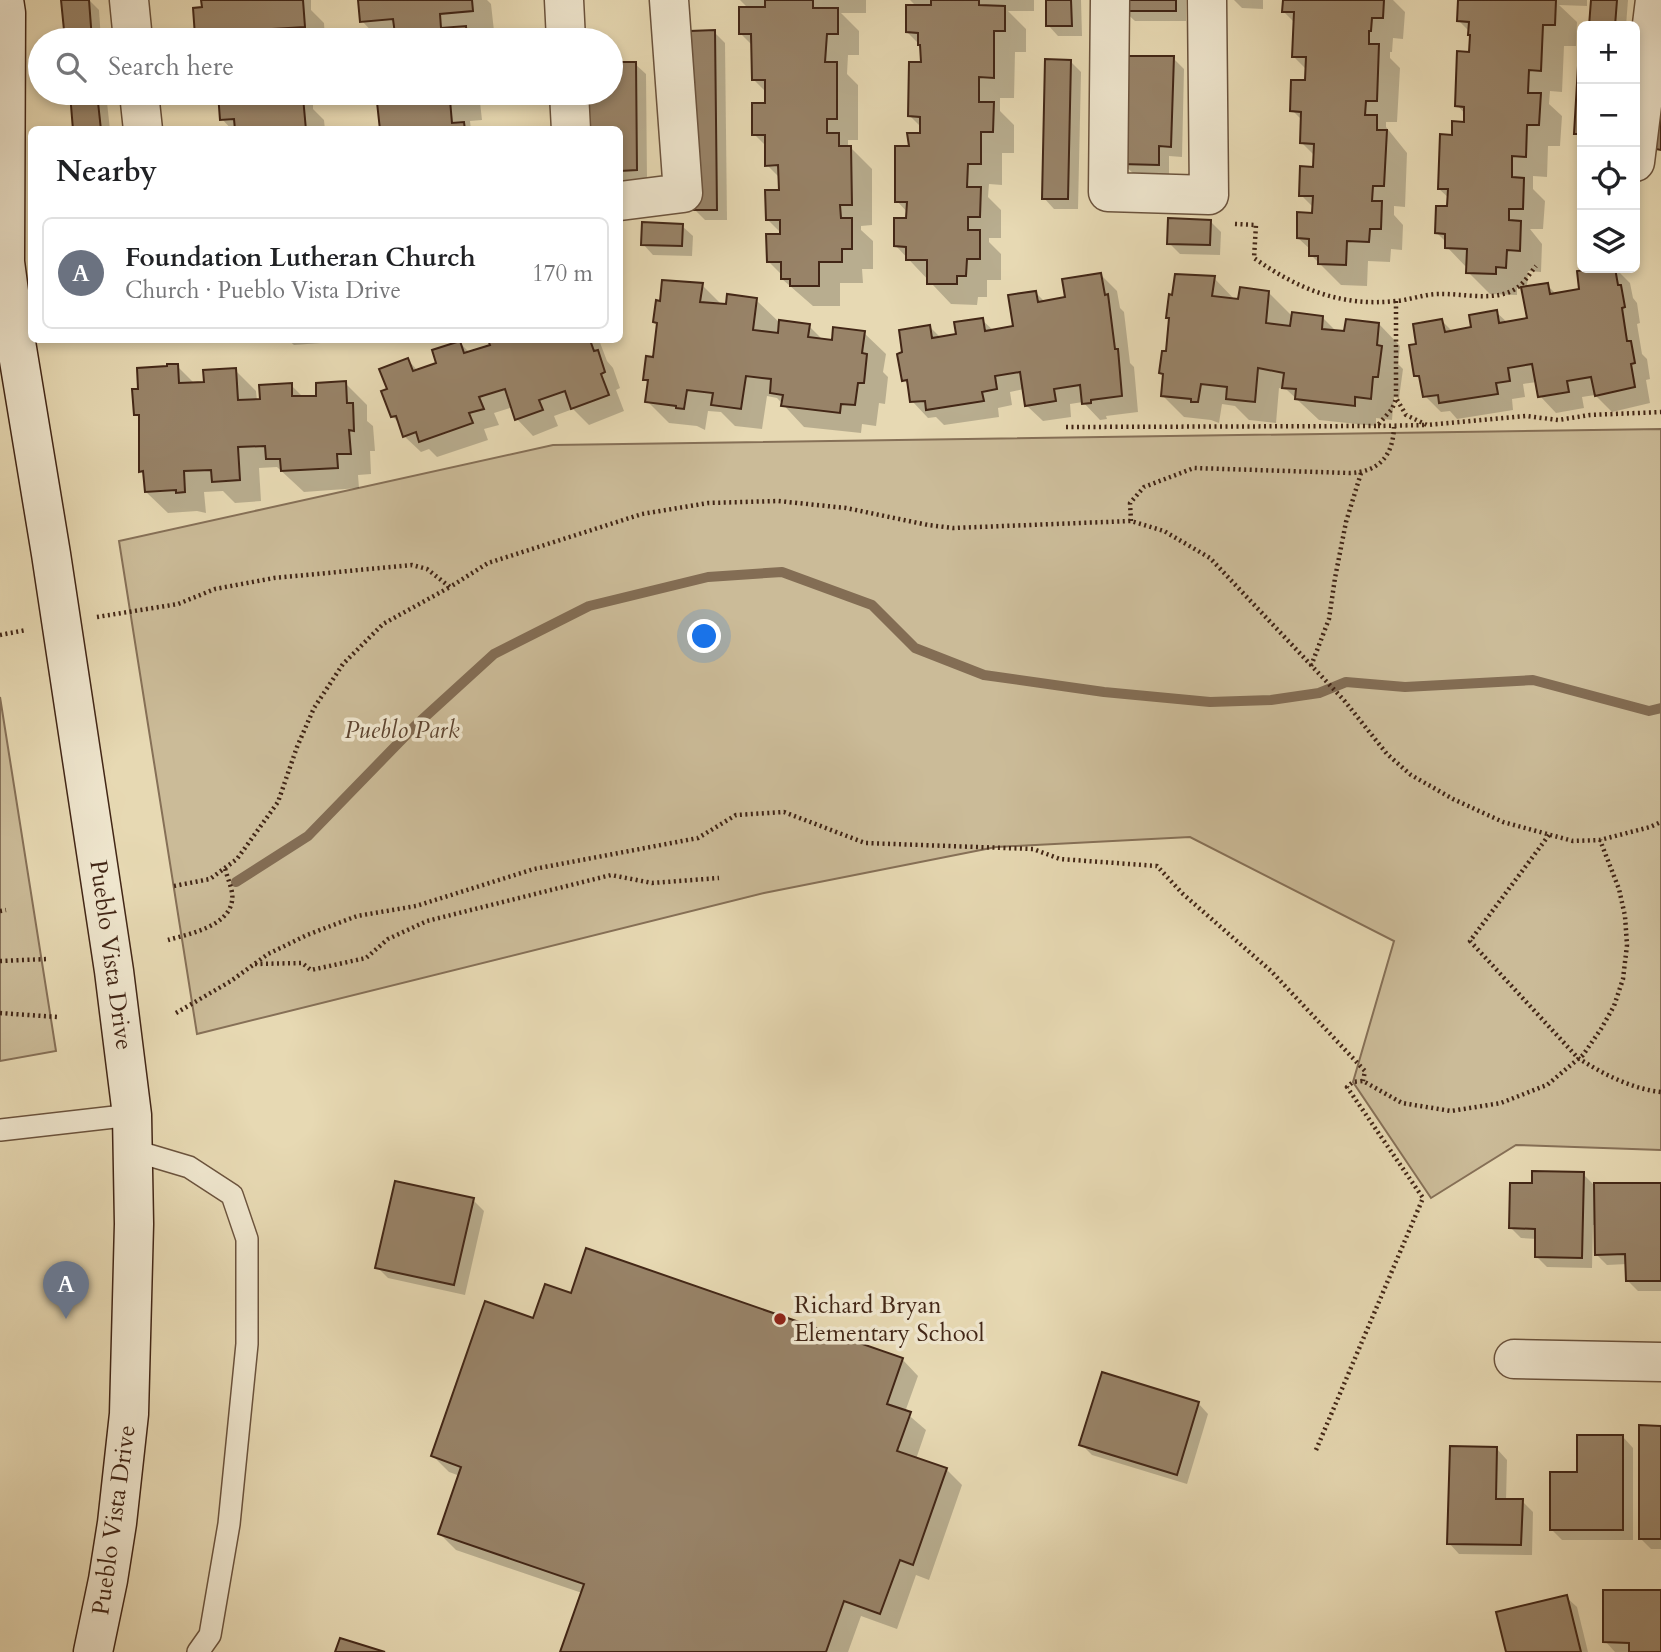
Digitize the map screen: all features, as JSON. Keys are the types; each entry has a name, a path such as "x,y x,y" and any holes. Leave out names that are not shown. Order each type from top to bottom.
{"street":[{"name":"Pueblo Vista Drive","path":"4,0 3,253 124,1035 132,1132 134,1224 129,1414 117,1523 93,1652"},
{"path":"129,0 132,28"},
{"path":"564,0 565,28"},
{"path":"623,201 683,194 669,0"},
{"path":"1110,0 1108,192 1209,195 1207,0"},
{"path":"1637,147 1655,0"},
{"path":"140,105 143,126"},
{"path":"570,105 571,126"},
{"path":"1640,176 1661,178"},
{"path":"1514,1359 1661,1362"}],"lane":[{"path":"0,1130 132,1132 232,1195 247,1239 247,1344 229,1524 210,1635 198,1652"}],"path":[{"path":"1209,195 1219,224 1256,225 1254,258 1303,288 1341,299 1396,301 1434,294 1496,295 1517,288 1536,266"},
{"path":"1377,426 1392,410 1396,398 1396,301"},
{"path":"1396,398 1406,415 1427,425"},
{"path":"1066,427 1394,427 1525,416 1558,420 1590,415 1661,412"},
{"path":"1131,521 1130,503 1144,487 1194,468 1361,473 1373,470 1384,461 1392,447 1394,427"},
{"path":"1312,667 1329,619 1346,522 1361,473"},
{"path":"174,886 211,879 245,849 278,802 314,708 343,664 383,624 488,563 642,514 708,503 791,503 846,508 953,528 1131,521 1164,531 1210,558 1343,699 1387,754 1411,775 1453,799 1503,822 1573,841 1600,840 1661,822"},
{"path":"109,615 178,604 215,589 274,578 412,565 427,569 450,587"},
{"path":"0,635 12,633"},
{"path":"176,1013 231,981 268,954 357,916 416,906 534,869 698,838 736,815 784,812 865,843 1033,849 1060,859 1157,866 1183,894 1271,971 1365,1071 1363,1081"},
{"path":"1549,835 1470,941 1578,1058 1600,1072 1649,1091 1661,1092"},
{"path":"1316,1450 1423,1198 1347,1087 1353,1082 1363,1081 1402,1102 1451,1111 1501,1103 1547,1085 1578,1058 1601,1030 1614,1006 1623,979 1627,945 1625,916 1619,889 1600,840"},
{"path":"167,940 205,929 219,921 232,905 225,869"},
{"path":"254,964 302,963 311,970 366,958 388,939 427,920 611,875 652,883 719,878"},
{"path":"0,961 48,959"},
{"path":"0,1013 58,1017"}],"green space":[{"name":"Pueblo Park","path":"1661,429 1661,1150 1516,1145 1431,1198 1353,1082 1394,941 1190,837 996,847 764,893 197,1034 119,541 553,445"},
{"path":"0,697 56,1051 0,1061"}],"building":[{"path":"61,0 89,0 91,28 64,28"},
{"path":"201,0 303,0 305,27 194,28 193,8 202,7"},
{"path":"358,0 472,0 473,11 440,14 441,28 394,28 393,19 360,22"},
{"path":"765,0 813,0 813,8 838,8 838,34 827,34 825,62 837,62 837,119 827,119 827,133 839,133 839,146 851,146 852,205 840,205 841,218 852,218 852,249 842,249 842,262 819,262 819,286 790,286 790,279 781,279 781,262 767,262 766,234 780,234 780,220 766,220 765,190 779,190 778,165 765,166 765,135 752,135 752,103 765,103 765,80 752,80 751,34 739,34 739,7 765,7"},
{"path":"931,0 979,0 979,5 1005,6 1005,31 994,31 994,78 979,77 979,102 994,102 993,132 981,132 981,164 968,164 967,187 981,187 980,217 968,217 968,230 980,230 980,259 967,259 966,276 957,276 957,284 927,284 927,260 906,260 906,247 894,246 894,218 906,218 907,202 895,202 895,146 909,146 907,133 920,133 920,117 908,116 909,62 921,62 918,33 906,32 906,5 931,5"},
{"path":"1046,0 1071,0 1072,26 1046,26"},
{"path":"1122,0 1176,0 1176,11 1122,11"},
{"path":"1283,0 1384,0 1383,18 1372,18 1369,31 1369,44 1379,44 1377,101 1366,101 1365,115 1377,115 1377,130 1387,130 1384,186 1373,186 1372,201 1382,201 1381,229 1370,229 1369,242 1347,241 1346,265 1318,264 1318,256 1309,256 1309,239 1297,238 1297,212 1312,213 1313,196 1299,196 1300,166 1313,167 1314,144 1300,143 1301,112 1290,111 1291,80 1305,80 1306,57 1292,57 1294,12 1282,12"},
{"path":"1458,0 1556,0 1555,25 1543,25 1541,71 1529,70 1528,93 1541,93 1539,125 1527,125 1526,157 1512,156 1512,177 1524,178 1523,209 1509,209 1509,220 1521,221 1520,251 1507,250 1506,268 1496,267 1496,274 1466,273 1467,249 1445,248 1445,234 1435,233 1436,206 1447,206 1448,189 1438,189 1440,134 1452,135 1452,121 1464,122 1464,107 1455,106 1457,51 1469,52 1470,35 1469,22 1457,21"},
{"path":"1591,0 1617,0 1615,21 1589,21"},
{"path":"715,30 717,210 692,210 690,31"},
{"path":"1661,54 1661,150 1656,149"},
{"path":"1124,56 1174,56 1171,147 1159,146 1159,165 1121,164"},
{"path":"1045,59 1071,60 1068,199 1042,199"},
{"path":"623,62 636,62 637,170 623,171 623,126 588,126 588,105 623,105"},
{"path":"1577,83 1577,134 1574,134"},
{"path":"71,105 98,105 101,126 73,126"},
{"path":"219,105 304,105 306,126 235,126 234,119 220,120"},
{"path":"377,105 450,105 452,123 464,122 464,126 380,126"},
{"path":"1168,218 1211,220 1210,245 1167,244"},
{"path":"642,222 683,224 682,246 641,245"},
{"path":"1101,273 1105,295 1108,294 1115,349 1118,349 1122,396 1091,400 1091,403 1082,404 1080,385 1054,389 1056,401 1025,406 1020,372 995,376 997,389 982,392 984,401 926,410 925,401 910,402 907,380 902,381 897,354 902,352 899,330 930,325 932,338 956,334 954,322 983,318 985,331 1013,326 1008,295 1036,291 1038,302 1065,297 1062,279"},
{"path":"1577,273 1616,273 1625,307 1622,308 1627,341 1631,341 1635,363 1631,364 1635,387 1595,396 1591,377 1567,381 1569,392 1538,397 1532,364 1508,368 1510,381 1496,383 1498,394 1439,403 1438,395 1423,397 1419,376 1414,376 1409,345 1416,344 1413,324 1442,319 1445,332 1471,327 1469,315 1497,310 1499,323 1527,318 1521,287 1548,283 1550,294 1579,289"},
{"path":"1175,274 1215,276 1212,296 1238,299 1240,287 1269,291 1266,323 1290,326 1292,312 1323,316 1322,329 1344,331 1346,319 1379,323 1377,345 1382,346 1378,377 1373,377 1371,399 1355,397 1355,406 1295,399 1296,389 1282,388 1284,373 1258,368 1255,402 1226,399 1227,387 1201,384 1198,402 1161,396 1163,374 1159,373 1162,351 1166,351 1169,318 1166,318"},
{"path":"662,280 703,283 700,302 726,304 727,294 757,298 753,330 778,333 779,320 810,324 808,337 832,340 833,327 865,331 862,353 867,354 864,383 858,383 855,405 841,404 840,413 781,406 783,395 770,393 771,379 746,376 741,409 711,405 713,393 687,390 684,409 645,402 648,380 643,380 646,356 653,357 657,323 653,322 656,300 660,301"},
{"path":"454,343 461,343 464,353 490,345 489,343 591,343 594,351 598,350 605,372 601,374 609,395 571,409 565,391 539,400 543,410 515,420 505,389 479,397 484,409 469,413 473,423 419,442 416,432 403,437 396,416 391,417 381,391 387,389 379,369 408,358 413,371 436,363 432,350"},
{"path":"178,364 179,383 204,382 203,370 236,368 238,400 260,399 259,385 292,383 292,396 316,396 316,383 346,381 347,403 353,403 354,431 349,430 351,454 337,454 338,468 281,471 280,459 266,459 265,446 238,447 240,480 212,482 211,470 184,471 185,492 145,492 143,471 139,472 139,415 134,415 132,389 138,389 137,368"},
{"path":"1532,1171 1584,1172 1582,1258 1535,1257 1535,1229 1509,1228 1510,1183 1532,1183"},
{"path":"395,1181 474,1198 454,1285 375,1268"},
{"path":"1594,1183 1661,1183 1661,1281 1626,1281 1625,1254 1595,1255"},
{"path":"586,1248 903,1358 887,1404 911,1412 897,1451 947,1468 913,1565 900,1560 880,1614 844,1601 826,1652 560,1652 584,1584 438,1534 461,1467 431,1456 485,1301 533,1318 545,1284 571,1293"},
{"path":"1102,1372 1199,1402 1177,1475 1079,1445"},
{"path":"1639,1425 1661,1426 1661,1539 1639,1539"},
{"path":"1577,1435 1623,1435 1623,1530 1550,1530 1550,1472 1577,1472"},
{"path":"1450,1446 1497,1447 1496,1499 1523,1499 1521,1545 1447,1544"},
{"path":"1603,1590 1661,1590 1661,1652 1629,1652 1629,1643 1603,1642"},
{"path":"1567,1595 1581,1652 1506,1652 1496,1612"},
{"path":"340,1638 385,1652 335,1652"}],"waterway":[{"path":"236,882 308,836 415,726 494,654 589,606 708,577 782,572 872,605 915,648 984,675 1104,692 1210,702 1271,700 1319,693 1346,682 1405,687 1533,680 1649,711 1661,708"}],"place":[{"name":"Foundation Lutheran Church","path":"66,1319"},
{"name":"Richard Bryan Elementary School","path":"780,1319"}]}
